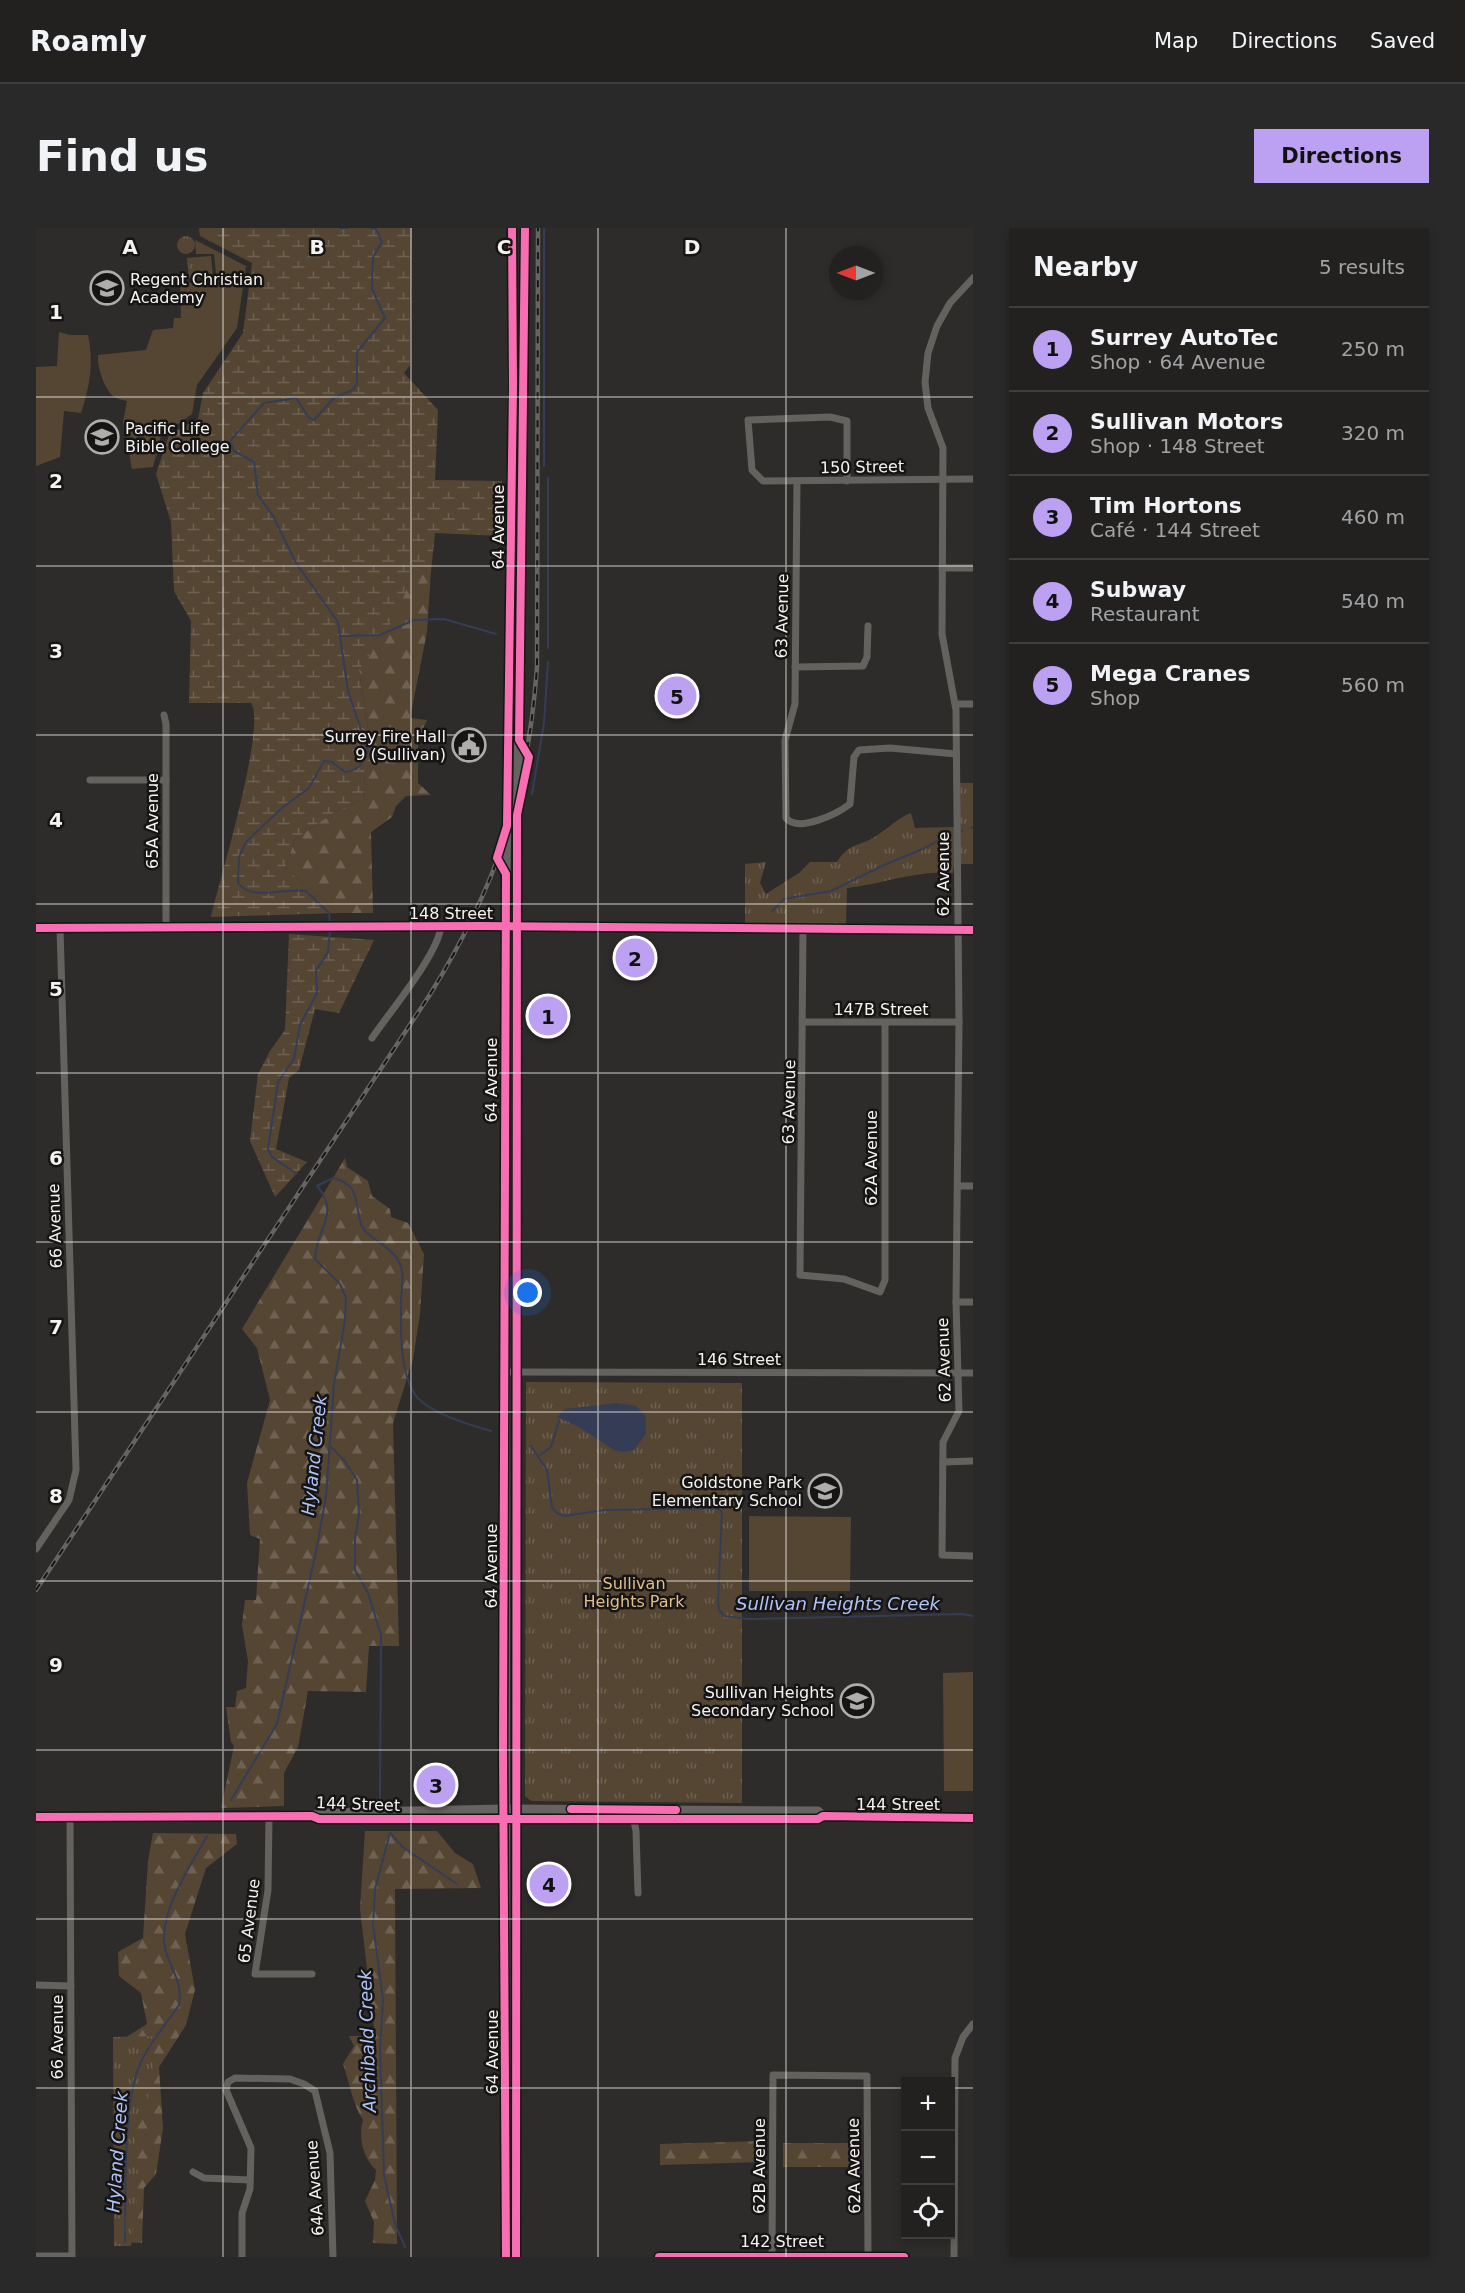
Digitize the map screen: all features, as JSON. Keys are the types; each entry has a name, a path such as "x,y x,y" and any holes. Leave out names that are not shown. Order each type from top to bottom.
{"main road":[{"name":"64 Avenue","path":"506,2257 504,1372 512,228"},
{"name":"64 Avenue","path":"516,2257 516,927 525,228"},
{"path":"511,583 522,583"},
{"name":"148 Street","path":"36,928 441,926 973,930"},
{"path":"504,1583 510,1594 511,1632 516,1642"},
{"path":"505,1658 510,1662 510,1690 516,1706"},
{"name":"144 Street","path":"314,1816 319,1813 504,1809 818,1811 823,1816"},
{"name":"144 Street","path":"36,1817 314,1816 319,1819 633,1821 818,1819 823,1816 973,1818"},
{"path":"505,1927 511,1951 510,1990 517,1999"},
{"path":"36,2257 71,2257"},
{"name":"142 Street","path":"659,2257 904,2257"}],"street":[{"name":"62 Avenue","path":"972,283 944,312 932,340 926,363 928,408 942,441 942,634 956,704 959,1022 956,1302 959,1411 943,1442 942,1556 973,1556"},
{"name":"150 Street","path":"846,481 847,421 830,417 748,420 754,474 763,481 797,482 973,479"},
{"name":"63 Avenue","path":"797,482 795,704 785,740 785,815 788,821 795,824 809,822 850,804 855,753 865,749 890,748 956,754"},
{"path":"942,568 973,568"},
{"path":"795,667 863,666 867,657 868,626"},
{"path":"956,704 973,704"},
{"name":"65A Avenue","path":"164,715 166,927"},
{"path":"90,780 166,780"},
{"path":"372,1038 426,960 440,935 441,926"},
{"name":"66 Avenue","path":"36,1549 69,1500 74,1488 76,1470 60,928"},
{"name":"63 Avenue","path":"803,928 800,1275 844,1279 880,1292"},
{"name":"147B Street","path":"803,1022 959,1022"},
{"name":"62A Avenue","path":"880,1292 885,1280 885,1023"},
{"path":"957,1186 973,1186"},
{"path":"956,1302 973,1302"},
{"name":"146 Street","path":"504,1372 973,1373"},
{"path":"942,1462 973,1461"},
{"path":"617,1810 633,1821 638,1893"},
{"name":"65 Avenue","path":"269,1816 268,1890 255,1974 312,1974"},
{"name":"66 Avenue","path":"70,1817 71,2257"},
{"path":"36,1986 71,1986"},
{"path":"954,2257 955,2058 963,2037 973,2024"},
{"name":"62B Avenue","path":"772,2257 773,2075 867,2076"},
{"name":"62A Avenue","path":"867,2076 868,2257"},
{"name":"64A Avenue","path":"250,2180 250,2144 228,2094 228,2082 235,2078 285,2078 308,2086 316,2095 330,2153 333,2257"},
{"path":"193,2172 204,2178 250,2180 242,2213 242,2257"}],"green space":[{"path":"199,228 412,228 410,365 404,373 438,410 435,480 502,481 501,536 435,533 431,571 412,570 398,611 359,670 373,762 365,772 363,800 336,811 295,839 285,868 339,913 211,917 240,805 253,741 254,717 251,703 189,703 191,621 174,591 171,522 156,474 169,435 198,419 203,393 243,333 252,263 200,236"},
{"path":"186,236 192,239 195,245 192,251 186,254 180,251 177,245 180,239"},
{"path":"195,240 246,266 237,328 197,385 192,414 161,436 153,467 132,469 123,422 127,401 115,397 107,388 100,371 98,355 146,350 153,330 173,328 174,318 181,318 180,283 217,282 214,254 196,254"},
{"path":"211,256 213,277 189,278 187,258"},
{"path":"59,332 70,335 88,335 91,355 89,384 81,413 64,411 60,457 36,466 36,367 57,366"},
{"path":"412,569 431,571 427,632 410,718 427,720 418,741 418,783 431,795 406,796 396,806 392,817 371,832 373,913 339,913 285,868 295,839 336,811 363,800 365,772 373,762 359,670 384,634 397,610"},
{"path":"958,783 973,783 973,864 954,864 953,873 913,875 847,888 846,925 745,925 745,864 766,862 760,883 766,894 799,873 810,862 837,862 852,847 873,838 911,813 915,828 954,827"},
{"path":"289,934 374,940 339,1013 315,1009 299,1070 289,1078 276,1149 307,1162 275,1197 250,1141 258,1074 270,1051 285,1030"},
{"path":"345,1158 347,1167 368,1181 372,1196 390,1209 391,1217 408,1223 424,1254 420,1314 413,1359 393,1423 399,1646 369,1646 366,1692 308,1691 298,1747 284,1773 284,1806 221,1808 234,1746 231,1742 226,1707 235,1707 237,1691 246,1688 248,1661 242,1625 245,1600 256,1600 260,1539 250,1535 247,1483 270,1400 257,1348 242,1329"},
{"name":"Sullivan Heights Park","path":"526,1382 742,1383 742,1803 531,1801 525,1796"},
{"path":"749,1516 851,1517 850,1591 749,1591"},
{"path":"973,1672 973,1791 944,1791 943,1673"},
{"path":"365,1831 437,1831 455,1853 473,1864 481,1888 395,1889 397,2244 373,2243 374,2222 365,2201 375,2180 376,2170 368,2160 363,2147 361,2133 363,2120 343,2064 354,2046 349,2036 375,2036 360,1909"},
{"path":"153,1833 236,1834 237,1844 206,1868 185,1934 195,1990 186,2025 159,2067 163,2128 156,2174 144,2188 142,2243 117,2242 117,2043 147,2024 141,1993 119,1976 118,1952 143,1938 148,1861"},
{"path":"155,2036 151,2052 155,2059 152,2071 154,2085 134,2124 133,2133 138,2155 137,2198 131,2246 114,2246 113,2037"},
{"path":"762,2141 762,2162 660,2165 660,2144"},
{"path":"783,2143 858,2143 858,2167 783,2167"}],"water":[{"path":"618,1403 636,1406 646,1416 646,1434 634,1450 623,1452 614,1450 579,1427 557,1417 565,1409"}],"waterway":[{"name":"Hyland Creek","path":"340,228 348,228"},
{"name":"Hyland Creek","path":"330,925 329,913 306,891 260,893 244,889 238,883 239,857 246,842 283,807 309,788 324,761 332,762 345,772 350,771 360,765 368,751 348,691 338,622 296,563 273,516 258,495 254,462 234,451 230,441 264,403 296,398 309,418 314,420 333,399 354,389 357,383 357,352 385,318 372,289 373,257 382,242 376,229 371,228"},
{"path":"544,228 544,466"},
{"path":"548,478 548,648"},
{"path":"342,636 380,635 414,620 444,619 496,634"},
{"path":"532,794 544,723 548,662"},
{"path":"772,911 784,899 831,891 925,848 947,835"},
{"name":"Hyland Creek","path":"297,1174 272,1157 268,1149 278,1082 294,1059 300,1025 317,993 316,971 328,952 330,930"},
{"name":"Hyland Creek","path":"231,1800 277,1724 316,1552 326,1496 334,1384 345,1320 346,1298 340,1284 315,1259 316,1248 327,1213 324,1196 317,1186 333,1178 348,1185 355,1195 364,1229 398,1260 403,1276 402,1352 406,1374 414,1393 438,1412 491,1431"},
{"path":"540,1455 551,1447 559,1421"},
{"name":"Sullivan Heights Creek","path":"531,1446 547,1470 552,1507 557,1513 565,1516 604,1510 718,1508 722,1512 718,1600 719,1610 724,1616 748,1619 962,1614 973,1616"},
{"name":"Archibald Creek","path":"331,1447 344,1460 357,1480 359,1515 355,1539 355,1570 368,1593 381,1635 380,1804"},
{"name":"Archibald Creek","path":"390,1833 375,1889 373,1924 383,2000 380,2049 384,2175 395,2224 405,2247"},
{"path":"391,1834 404,1848 457,1884"},
{"name":"Hyland Creek","path":"125,2242 127,2132 133,2089 145,2054 179,2005 180,1991 166,1952 164,1938 166,1923 176,1892 207,1836"}],"railway":[{"path":"36,1590 429,996 473,917 505,839 526,757 537,667 538,228"}],"cycle path":[{"path":"506,2257 503,1747 506,874 497,858 507,826 513,386 512,228"},
{"path":"516,2257 517,815 529,757 519,740 525,228"},
{"path":"36,928 483,926 973,930"},
{"path":"571,1809 676,1810"},
{"path":"36,1817 818,1819 823,1816 973,1818"},
{"path":"659,2257 904,2257"}],"place":[{"name":"Regent Christian Academy","path":"107,288"},
{"name":"Pacific Life Bible College","path":"102,437"},
{"name":"Mega Cranes","path":"677,696"},
{"name":"Surrey Fire Hall 9 (Sullivan)","path":"469,745"},
{"name":"Sullivan Motors","path":"635,958"},
{"name":"Surrey AutoTec","path":"548,1016"},
{"name":"Goldstone Park Elementary School","path":"825,1491"},
{"name":"Sullivan Heights Secondary School","path":"857,1701"},
{"name":"Tim Hortons","path":"436,1785"},
{"name":"Subway","path":"549,1884"}]}
